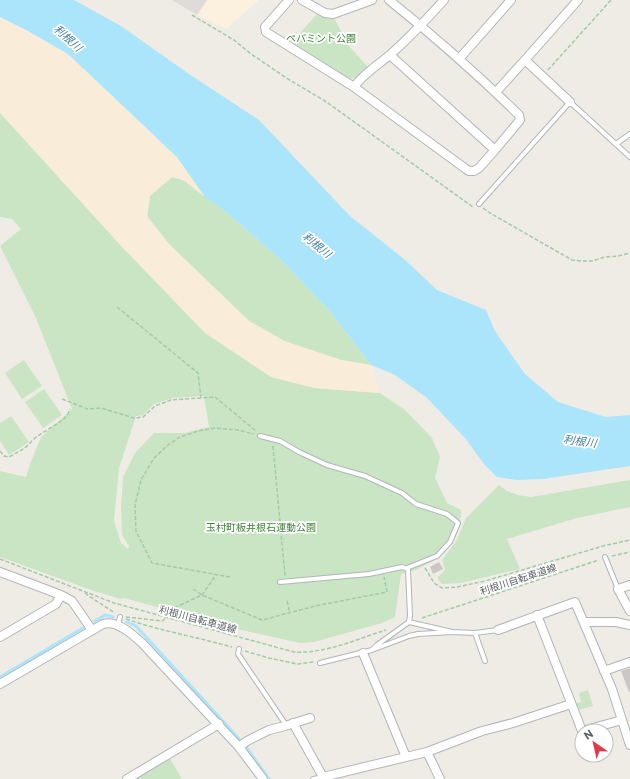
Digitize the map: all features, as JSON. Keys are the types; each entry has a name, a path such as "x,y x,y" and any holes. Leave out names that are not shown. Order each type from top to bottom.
{"street":[{"path":"289,0 266,27 266,32 354,87 469,171 476,170 520,120 519,115 459,59 389,0"},
{"path":"302,0 320,11 329,14 333,14 348,4 372,0"},
{"path":"354,87 421,26 444,0"},
{"path":"459,59 511,0"},
{"path":"496,92 574,1"},
{"path":"390,55 494,150"},
{"path":"525,60 570,102"},
{"path":"0,572 61,595 72,601 92,630"},
{"path":"630,585 618,589 630,611"},
{"path":"0,637 56,604 61,595"},
{"path":"498,630 575,602 612,689 630,745"},
{"path":"537,615 579,723"},
{"path":"584,622 616,622 630,625"},
{"path":"0,684 92,630 106,623 118,625 132,633 219,724 239,747 263,779"},
{"path":"363,653 406,757"},
{"path":"604,671 630,662"},
{"path":"289,725 324,778 427,752 482,730 513,723 571,704"},
{"path":"239,747 247,741 269,730 310,718"},
{"path":"611,723 622,720"},
{"path":"127,779 219,724"},
{"path":"427,752 440,779"}],"lane":[{"path":"479,204 570,102 630,157"},
{"path":"616,144 630,134"},
{"path":"260,436 280,441 299,452 327,464 365,476 402,493 416,504 447,514 458,524 450,542 437,556 407,568 402,567 369,574 280,582"},
{"path":"605,557 618,589"},
{"path":"372,650 409,622 410,615 407,568"},
{"path":"118,625 120,617"},
{"path":"409,622 452,632"},
{"path":"320,663 363,653 418,634 452,632 475,633 498,630"},
{"path":"475,633 485,661"},
{"path":"239,649 238,654 284,722 289,725"},
{"path":"313,779 324,778"}],"path":[{"path":"542,76 610,0"},
{"path":"192,15 234,40 251,54 288,79 325,101 473,207 479,204 490,213 572,260 592,261 605,257 630,253"},
{"path":"117,307 198,373 201,398"},
{"path":"62,398 88,409 101,408 134,418 143,417 155,406 171,400 215,397 260,436"},
{"path":"0,451 4,456 10,457 25,448 36,437 63,420 70,409"},
{"path":"230,577 152,563 136,530 135,505 141,480 154,458 168,445 180,437 198,431 215,428 238,430 260,436"},
{"path":"273,440 286,582"},
{"path":"420,563 434,583 442,588 485,581 603,546 630,540"},
{"path":"612,556 630,552"},
{"name":"利根川自転車道線","path":"0,559 114,603 294,652 315,652 332,648 388,629"},
{"name":"利根川自転車道線","path":"418,619 598,560"},
{"path":"171,619 174,608 202,595 216,575"},
{"path":"193,589 202,595 262,620 315,606 387,592 385,583"},
{"path":"288,601 290,612"},
{"path":"120,617 269,658 297,664 312,662 320,663"}],"shaded area":[{"path":"172,0 207,0 197,15"},
{"path":"207,0 259,0 226,29 197,15"}],"green space":[{"name":"ペパミント公園","path":"317,14 331,19 334,18 349,46 368,67 356,78 350,79 292,42"},
{"name":"玉村町板井根石運動公園","path":"0,112 314,388 380,393 405,410 432,438 440,457 435,478 447,503 461,510 460,523 452,542 438,558 416,570 401,574 395,617 382,623 314,642 300,643 241,630 124,598 121,599 91,590 0,557 0,471 26,477 41,437 72,409 36,318 0,246 21,229 12,219 0,217","holes":["204,396 209,427 185,433 154,433 135,453 123,477 121,507 122,535 129,546 128,549 121,543 114,521 119,468 136,416 143,415 154,404 173,398"]},
{"path":"172,177 183,180 227,213 279,258 329,310 371,365 341,360 284,341 249,321 169,244 147,216 150,196"},
{"path":"24,360 42,386 22,399 5,373"},
{"path":"44,389 62,415 43,428 25,402"},
{"path":"11,416 29,442 9,455 0,441 0,423"},
{"path":"630,480 630,507 577,518 507,539 520,569 461,583 442,584 439,581 438,577 445,570 442,560 457,540 466,518 499,485 507,491 518,495 531,497"},
{"path":"588,690 593,706 578,710 576,703 581,702 579,693"},
{"path":"169,757 182,779 134,779"}],"sand":[{"path":"0,17 68,54 177,157 205,197 183,180 172,177 150,196 147,217 169,244 249,321 284,341 341,360 371,365 380,393 314,388 271,377 205,333 122,247 0,113"}],"water":[{"name":"利根川","path":"0,0 74,0 121,26 189,74 259,120 350,216 404,259 437,290 486,310 495,331 525,374 558,402 606,417 630,415 630,466 543,479 517,480 497,477 484,464 465,438 427,398 395,375 371,365 329,310 279,258 227,213 205,197 177,157 68,54 0,17"}],"building":[{"path":"439,562 443,569 433,574 430,567"},
{"path":"630,668 630,692 629,692 621,671"}],"waterway":[{"path":"95,621 105,615 113,617"},
{"path":"127,622 136,626 241,741"},
{"path":"0,677 83,628"},
{"path":"246,747 269,779"}]}
